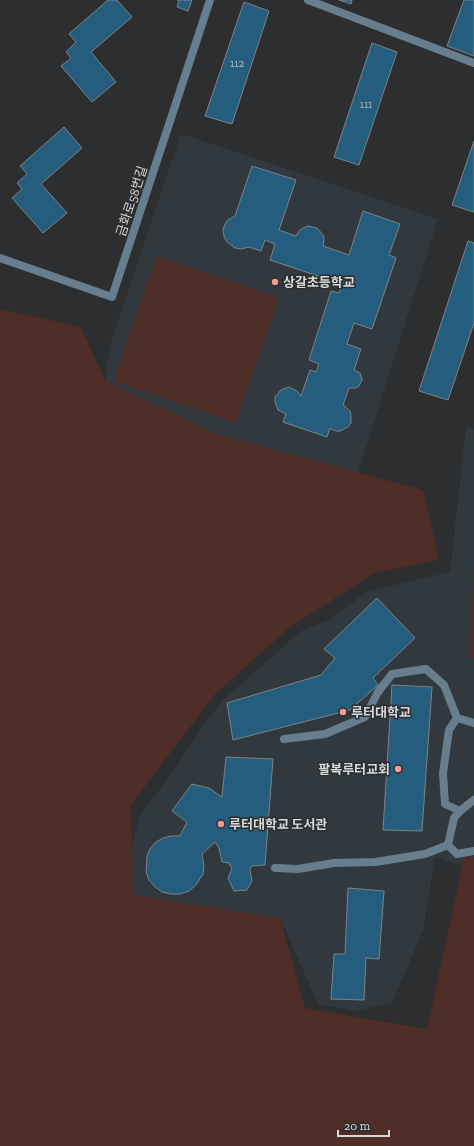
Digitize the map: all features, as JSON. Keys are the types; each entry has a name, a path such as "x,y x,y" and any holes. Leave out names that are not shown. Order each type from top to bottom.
{"street":[{"name":"금화로58번길","path":"0,258 112,297 210,0"},
{"path":"308,0 474,63"},
{"path":"284,739 325,734 365,717 378,692 392,674 426,670 444,685 457,718"},
{"path":"457,718 474,723"},
{"path":"457,718 449,730 443,773 445,804 460,811"},
{"path":"448,845 454,818 474,800"},
{"path":"448,845 457,854 474,851"},
{"path":"275,868 298,869 334,863 375,862 425,854 448,845"}],"shaded area":[{"name":"상갈초등학교","path":"181,134 438,219 358,473 216,434 105,381 110,345"},
{"path":"157,256 279,298 236,423 114,381"},
{"path":"0,309 81,327 105,381 216,434 423,490 439,560 374,573 289,628 215,694 131,805 133,895 280,918 305,1008 427,1029 465,854 474,859 474,1146 0,1146"},
{"name":"루터대학교","path":"466,428 474,429 474,869 435,857 423,931 392,1003 355,1011 318,1004 280,918 128,896 128,865 139,817 177,766 202,726 224,699 301,631 328,620 368,591 450,572"},
{"path":"474,567 474,659 470,659"}],"building":[{"path":"108,0 117,0 132,17 91,52 116,82 92,102 61,66 71,58 66,52 76,42 69,34"},
{"path":"177,0 192,0 188,11 177,7 179,1"},
{"path":"339,0 352,0 351,4"},
{"path":"464,0 474,0 474,56 447,46"},
{"path":"244,2 269,11 232,124 205,116"},
{"path":"372,43 397,52 359,165 334,157"},
{"path":"64,127 82,148 41,184 67,213 43,233 12,198 22,189 17,183 27,174 20,166"},
{"path":"474,141 474,212 452,205"},
{"path":"252,166 296,180 279,230 296,236 299,231 308,226 317,228 323,235 323,246 349,255 363,211 400,224 389,255 396,258 372,329 354,323 347,344 361,349 354,370 360,373 362,380 356,388 349,388 343,405 350,411 351,423 348,427 340,431 330,428 327,437 283,422 286,414 278,410 275,397 281,390 289,387 297,391 301,396 310,370 316,372 319,364 309,360 331,291 339,293 342,284 270,260 275,244 265,240 261,251 249,247 241,249 235,248 226,241 223,230 225,224 228,220 235,216"},
{"path":"468,241 474,243 474,323 448,400 419,391"},
{"path":"377,598 415,638 373,678 378,685 350,710 233,740 227,703 321,675 335,658 324,649"},
{"path":"392,685 432,687 422,831 383,830"},
{"path":"226,757 273,759 265,865 251,866 250,870 252,881 247,890 234,891 228,878 232,869 229,863 222,862 219,848 215,842 202,854 204,866 203,874 196,885 189,891 180,894 162,892 149,880 146,872 147,856 150,849 156,842 163,838 180,836 187,822 172,811 192,784 209,788 222,797"},
{"path":"348,888 384,891 379,959 366,958 364,1000 331,999 334,954 345,954"}],"place":[{"name":"상갈초등학교","path":"275,282"},
{"name":"루터대학교","path":"343,712"},
{"name":"팔복루터교회","path":"398,769"},
{"name":"루터대학교 도서관","path":"221,824"}]}
